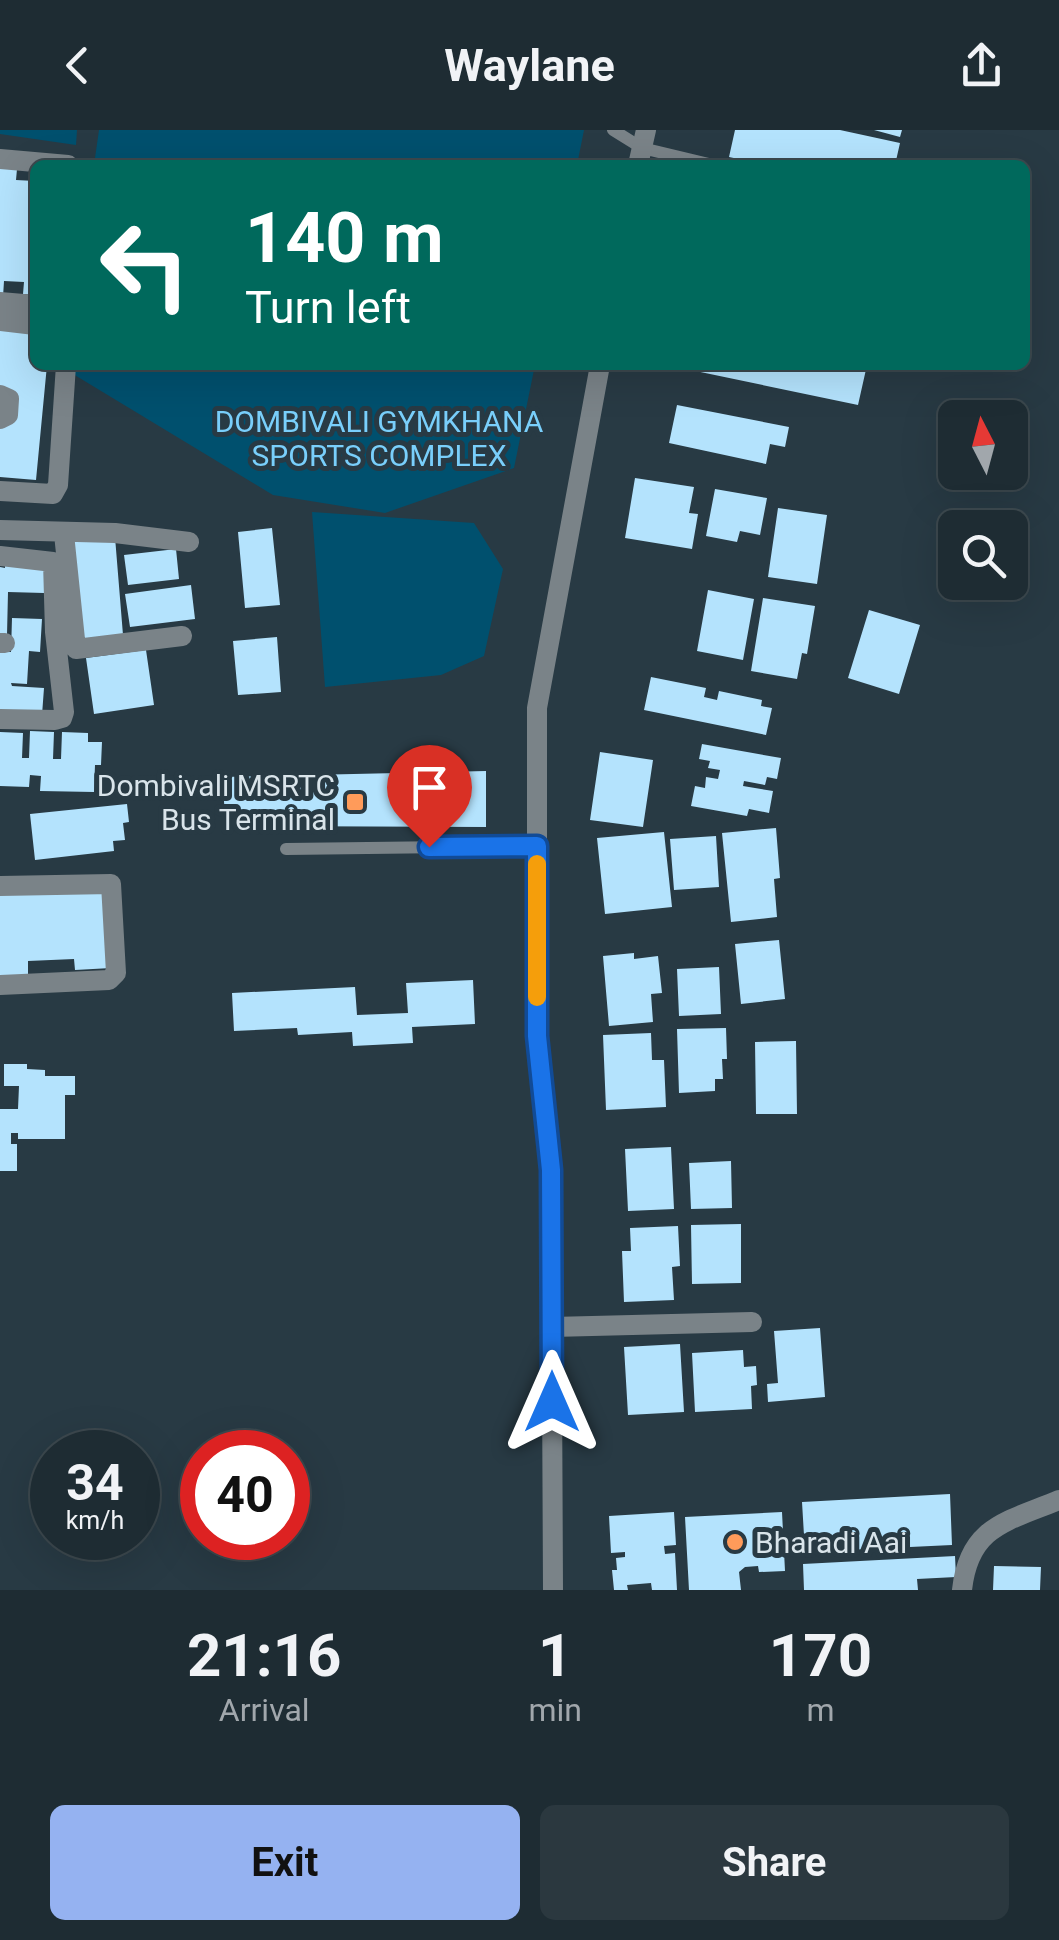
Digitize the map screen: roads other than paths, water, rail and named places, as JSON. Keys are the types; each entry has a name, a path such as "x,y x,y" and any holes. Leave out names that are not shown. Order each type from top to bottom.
{"street":[{"path":"0,159 30,162"},
{"path":"0,302 30,304"},
{"path":"0,321 30,324"},
{"path":"0,491 53,494 58,485 66,370"},
{"path":"554,1590 551,1170 537,1036 537,708 599,370"},
{"path":"0,395 9,399 8,415 0,419"},
{"path":"0,530 115,533 188,542"},
{"path":"64,534 76,648 182,636"},
{"path":"0,556 53,562 55,632 64,712 62,718 55,720 0,719"},
{"path":"0,886 111,884 116,973 109,980 0,985"},
{"path":"552,1327 752,1322"},
{"path":"962,1590 964,1566 982,1536 1059,1500"}],"lane":[{"path":"613,130 642,148 692,160"},
{"path":"286,849 537,846"}],"place":[{"name":"Dombivali MSRTC Bus Terminal","path":"355,802"},
{"name":"Bharadi Aai","path":"735,1542"}],"park label":[{"name":"DOMBIVALI GYMKHANA SPORTS COMPLEX","path":"379,438"}]}
